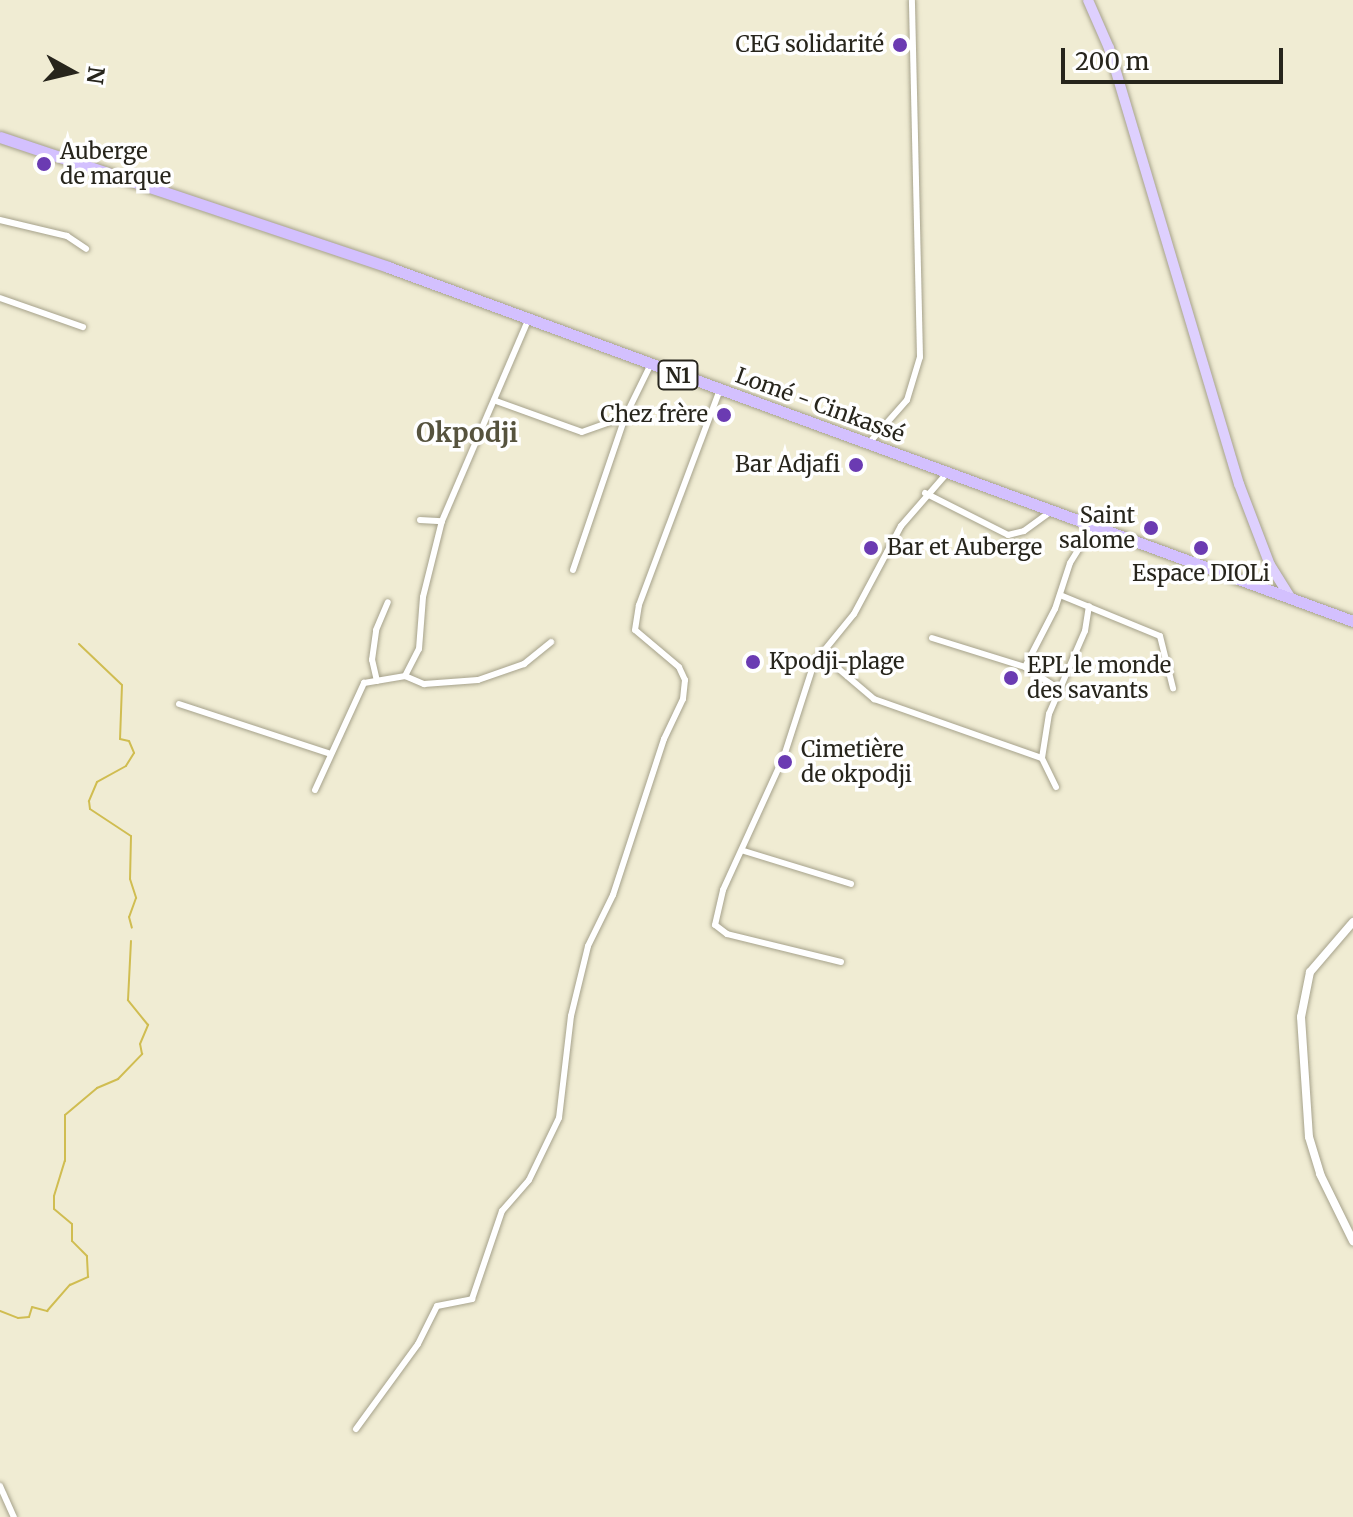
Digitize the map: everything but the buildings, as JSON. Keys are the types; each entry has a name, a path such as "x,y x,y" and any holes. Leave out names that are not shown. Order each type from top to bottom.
{"highway":[{"name":"Lomé - Cinkassé","path":"0,137 165,189 529,318 1353,621"}],"main road":[{"path":"1088,0 1109,48 1239,484 1270,565 1291,599"}],"street":[{"path":"869,445 907,400 920,357 912,0"},
{"path":"0,220 67,236 86,249"},
{"path":"0,298 83,327"},
{"path":"405,676 419,649 423,597 442,521 529,318"},
{"path":"573,570 625,417 651,364"},
{"path":"356,1429 418,1344 437,1306 472,1299 502,1211 529,1180 559,1118 571,1016 588,946 613,895 664,739 683,699 685,680 679,667 635,630 637,614 682,499 706,418 720,390"},
{"path":"496,401 582,432 625,417"},
{"path":"841,962 727,934 715,925 723,890 744,851 821,654 854,614 888,547 925,493 947,473"},
{"path":"925,493 1008,535 1024,531 1052,511"},
{"path":"420,520 442,521"},
{"path":"1025,667 1060,595 1070,563 1093,526"},
{"path":"1060,595 1160,636 1173,688"},
{"path":"377,681 372,660 376,630 388,602"},
{"path":"1056,787 1042,758 1049,714 1085,631 1089,606"},
{"path":"932,638 1025,667 1059,689"},
{"path":"315,790 328,753 364,683 405,676 424,684 478,680 524,664 551,642"},
{"path":"821,654 874,699 1042,758"},
{"path":"179,704 328,753"},
{"path":"744,851 851,884"},
{"path":"1353,922 1315,963 1305,983 1301,1017 1309,1137 1320,1174 1353,1241"},
{"path":"0,1486 14,1517"}],"waterway":[{"path":"79,644 122,685 120,739 129,741 134,753 126,766 97,782 89,801 90,809 131,836 130,879 136,898 129,917 132,928"},
{"path":"0,1311 18,1318 29,1317 32,1307 47,1311 70,1285 88,1277 87,1256 72,1241 72,1224 54,1209 54,1196 65,1161 65,1115 97,1088 118,1079 142,1054 140,1044 148,1025 128,1000 131,941"}],"place":[{"name":"CEG solidarité","path":"900,45"},
{"name":"Auberge de marque","path":"44,164"},
{"name":"Chez frère","path":"724,415"},
{"name":"Bar Adjafi","path":"856,465"},
{"name":"Saint salome","path":"1151,528"},
{"name":"Bar et Auberge","path":"871,548"},
{"name":"Espace DIOLi","path":"1201,548"},
{"name":"Kpodji-plage","path":"753,662"},
{"name":"EPL le monde des savants","path":"1011,678"},
{"name":"Cimetière de okpodji","path":"785,762"}],"district":[{"name":"Okpodji","path":"467,433"}]}
